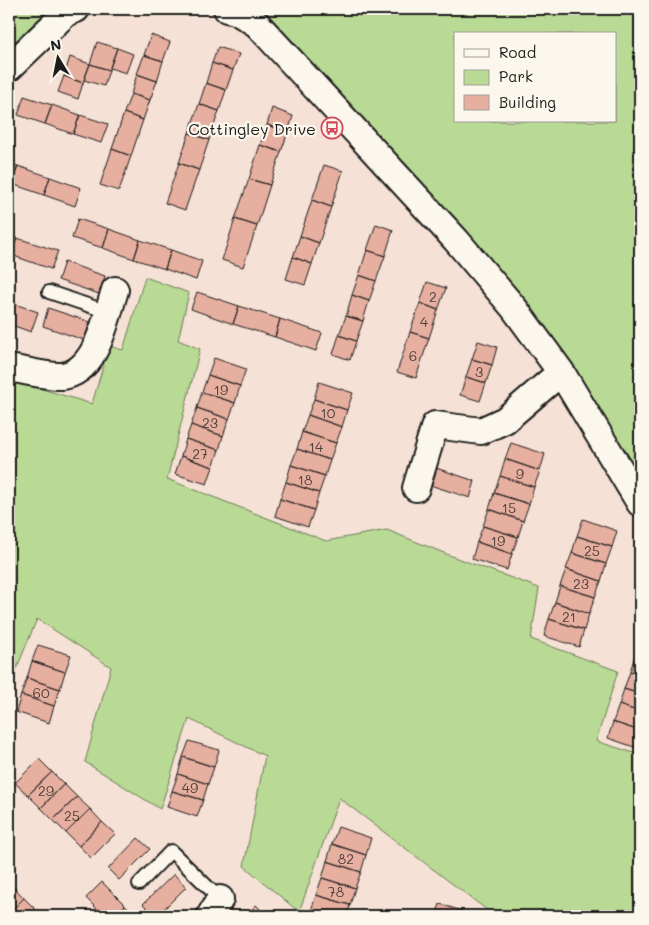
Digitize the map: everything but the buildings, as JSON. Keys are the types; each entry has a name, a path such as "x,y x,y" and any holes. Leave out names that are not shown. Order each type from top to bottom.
{"street":[{"path":"9,68 66,14 76,9"},
{"path":"227,9 236,11 257,24 456,240 514,308 561,372 640,503"},
{"path":"9,368 62,376 81,370 94,354 111,301"},
{"path":"416,488 435,425 481,431 505,420 561,372"}],"lane":[{"path":"49,292 111,301"},
{"path":"139,884 171,851 215,908"}],"green space":[{"path":"9,9 49,9 9,47"},
{"path":"227,9 640,9 640,503 561,372"},
{"path":"145,277 189,293 178,340 200,349 167,479 326,541 387,530 539,588 531,639 618,671 596,741 640,755 640,916 487,916 487,910 339,798 299,912 244,866 265,756 189,719 160,809 85,762 111,667 37,619 9,687 9,379 92,404 109,346 123,350"}],"place":[{"name":"Cottingley Drive","path":"332,128"}]}
